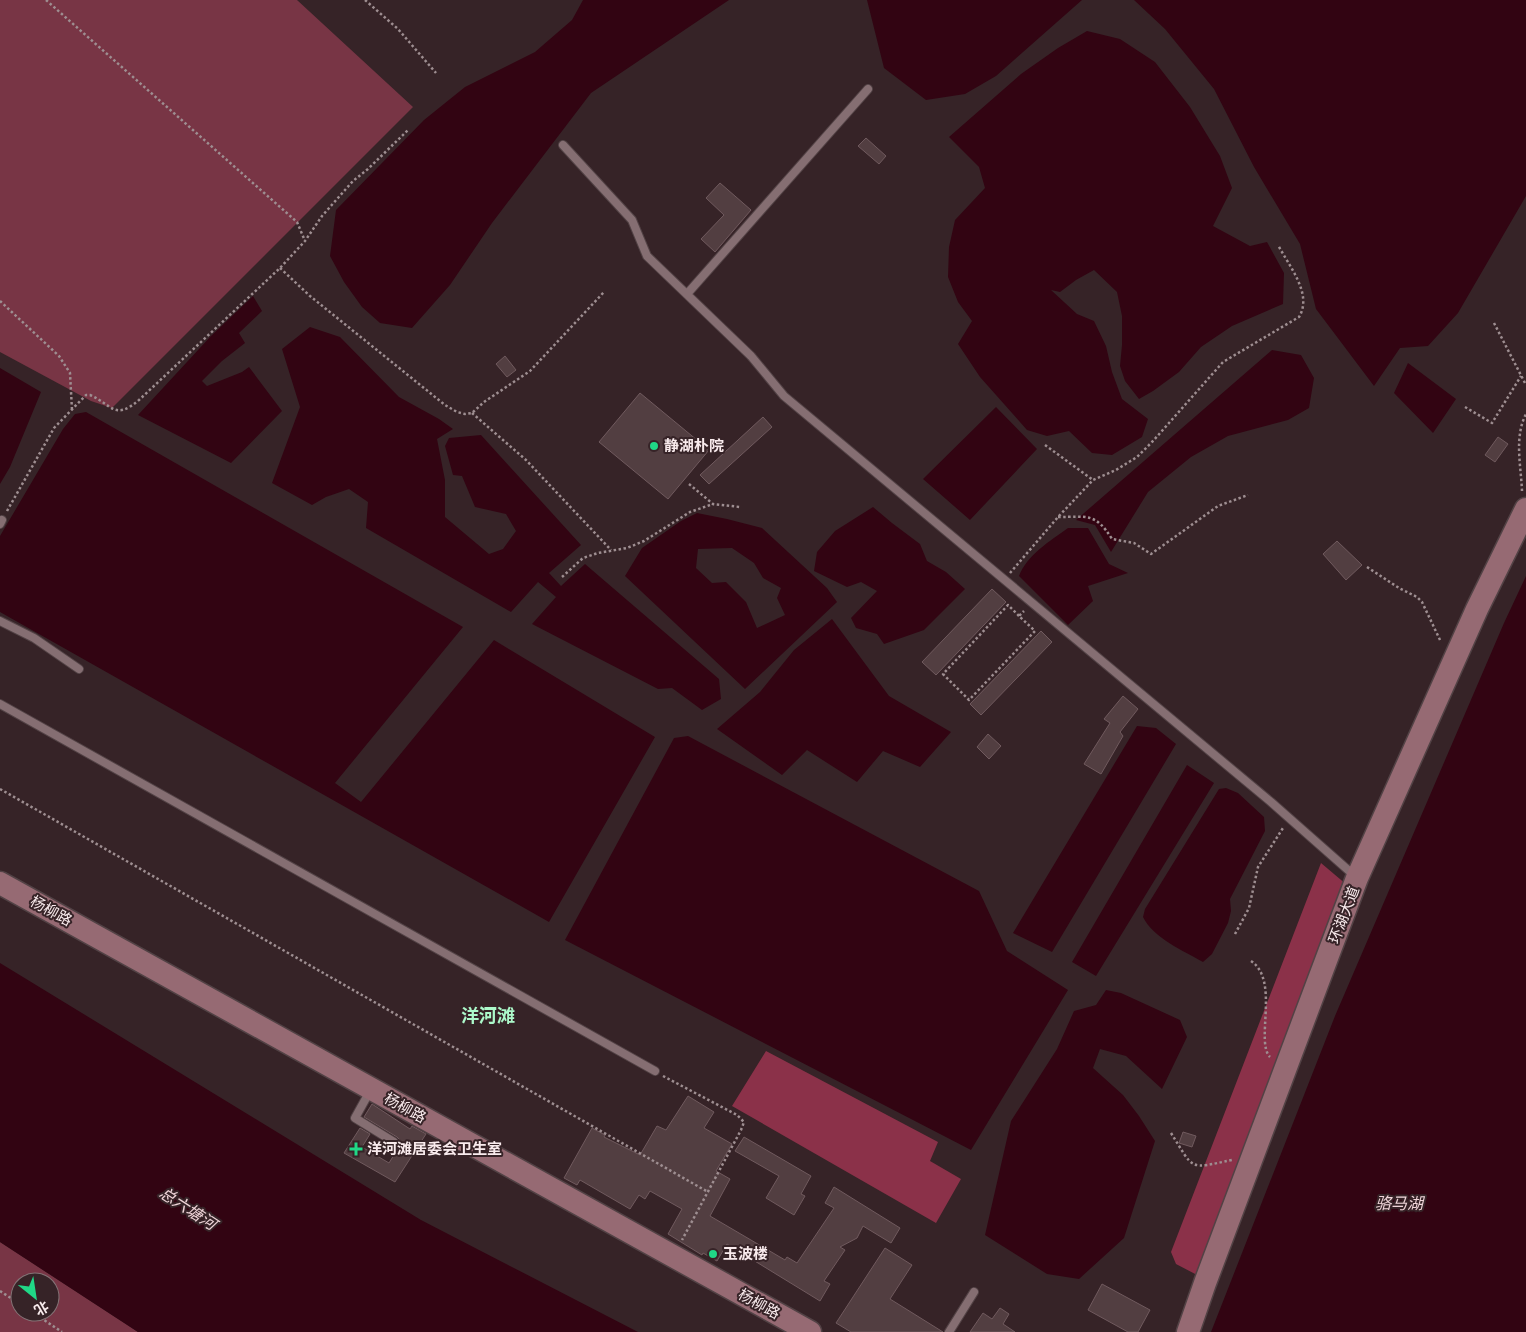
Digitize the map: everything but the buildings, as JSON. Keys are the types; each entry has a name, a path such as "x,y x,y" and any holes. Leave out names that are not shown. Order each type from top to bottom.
{"street":[{"name":"环湖大道","path":"1188,1332 1205,1282 1357,878 1452,666 1525,512"},
{"name":"杨柳路","path":"0,883 810,1332"}],"lane":[{"path":"687,294 868,89"},
{"path":"564,145 632,220 647,256 752,356 784,396 1290,818 1357,878"},
{"path":"0,621 34,638 79,669"},
{"path":"0,704 655,1071"},
{"path":"371,1089 355,1118 394,1142"},
{"path":"948,1332 974,1292"}],"path":[{"path":"46,0 297,222 304,241"},
{"path":"365,0 398,29 436,73"},
{"path":"1,522 54,428 86,395 96,398 114,410 128,409 280,268 353,181 409,129"},
{"path":"1005,579 1058,517 1093,480 1116,470 1137,457 1223,362 1299,317 1304,310 1305,300 1302,289 1278,245"},
{"path":"280,268 317,303 445,406 465,414 472,413 490,397 530,371 604,292"},
{"path":"0,301 60,356 70,373 72,410"},
{"path":"1494,323 1526,385"},
{"path":"1465,407 1492,423 1522,376"},
{"path":"472,413 526,460 612,550"},
{"path":"1525,512 1519,438 1520,428 1526,414"},
{"path":"1045,445 1093,480"},
{"path":"689,484 713,504"},
{"path":"1058,517 1088,517 1103,524 1112,540 1134,543 1151,554 1218,506 1248,496"},
{"path":"562,577 583,558 627,548 644,541 690,512 713,504 740,507"},
{"path":"1367,567 1399,588 1417,597 1422,602 1430,615 1452,666"},
{"path":"1020,616 1032,602"},
{"path":"1008,605 1020,616 1035,631 969,700 942,674 1008,605"},
{"path":"0,789 708,1192"},
{"path":"1235,934 1249,908 1258,867 1290,818"},
{"path":"1251,960 1262,972 1264,981 1267,1016 1266,1049 1268,1056 1287,1065"},
{"path":"655,1071 737,1115 744,1122 673,1256"},
{"path":"1171,1133 1189,1162 1195,1166 1253,1156"},
{"path":"47,1322 62,1332"}],"shaded area":[{"path":"0,0 297,0 413,107 112,408 91,401 0,352"},
{"path":"1321,863 1347,885 1199,1276 1176,1264 1171,1252"},
{"path":"766,1051 938,1142 930,1161 961,1179 936,1223 732,1106"},
{"path":"0,1242 46,1272 10,1272 10,1322 60,1322 60,1281 138,1332 0,1332"}],"water":[{"path":"583,0 729,0 591,93 492,223 450,285 412,328 380,323 362,307 344,282 330,256 336,210 424,120 465,87 535,52 572,20"},
{"path":"867,0 1082,0 996,76 965,94 926,100 884,68"},
{"path":"1134,0 1526,0 1526,196 1458,313 1428,346 1400,348 1374,386 1316,309 1300,244 1254,167 1214,89 1165,29"},
{"path":"1087,31 1120,39 1155,62 1190,107 1220,156 1232,188 1213,226 1250,246 1267,242 1284,273 1283,304 1232,326 1201,347 1179,372 1139,399 1125,381 1120,366 1122,316 1117,292 1094,270 1060,292 1051,290 1077,314 1094,321 1106,346 1112,372 1122,399 1148,419 1142,437 1112,455 1092,453 1069,431 1047,436 1027,430 980,377 958,344 972,321 958,302 948,277 949,247 955,220 985,188 979,167 949,137 1021,74 1058,48"},
{"path":"253,296 262,311 239,333 245,343 222,361 202,381 207,386 242,372 249,367 282,411 231,463 138,415 211,336"},
{"path":"310,327 340,337 399,397 453,429 437,439 445,480 445,517 489,554 503,549 516,531 506,514 475,507 462,476 453,475 445,446 449,438 481,435 581,545 549,573 561,586 585,564 719,679 721,699 702,710 672,688 658,689 532,624 556,597 538,582 511,612 366,528 368,502 349,489 326,497 312,505 272,483 300,407 282,349"},
{"path":"1272,350 1301,355 1314,378 1309,408 1288,420 1228,436 1191,457 1148,492 1111,552 1095,525 1076,520"},
{"path":"1408,363 1456,399 1433,433 1394,393"},
{"path":"0,368 41,392 10,467 0,484"},
{"path":"996,407 1037,449 970,520 923,479"},
{"path":"86,412 463,627 335,783 361,802 494,640 655,737 549,922 0,612 0,536 63,429 75,414"},
{"path":"873,507 920,544 927,561 946,572 965,589 924,630 884,644 877,634 856,628 851,618 877,591 861,582 847,587 814,571 817,552 835,531"},
{"path":"697,513 762,528 827,588 837,602 745,689 625,576 642,548 681,521","holes":["732,548 754,563 763,578 781,588 777,598 785,615 757,628 746,602 726,582 712,583 696,568 698,549"]},
{"path":"1068,528 1088,528 1109,564 1128,573 1088,586 1093,601 1068,625 1019,576 1033,555"},
{"name":"骆马湖","path":"1526,576 1526,1332 1211,1332 1335,1016"},
{"path":"832,619 889,696 951,732 920,767 883,751 857,782 807,750 782,775 717,729 760,692 794,650"},
{"path":"1137,726 1156,728 1176,744 1052,952 1013,933"},
{"path":"688,736 979,891 1007,951 1068,990 971,1150 565,940 674,738"},
{"path":"1187,765 1214,783 1096,976 1072,962"},
{"path":"1226,788 1238,793 1264,817 1265,831 1230,899 1231,911 1228,923 1212,954 1203,962 1161,938 1143,917 1145,909 1219,789"},
{"name":"总六塘河","path":"0,963 421,1220 638,1332 138,1332 60,1281 60,1272 46,1272 0,1242"},
{"path":"1106,990 1121,993 1180,1020 1187,1037 1162,1089 1126,1056 1100,1049 1093,1068 1123,1095 1155,1141 1124,1238 1079,1279 1047,1274 985,1235 1011,1121 1057,1049 1074,1011 1096,1005"}],"place":[{"name":"静湖朴院","path":"654,446"},
{"name":"洋河滩居委会卫生室","path":"356,1149"},
{"name":"玉波楼","path":"713,1254"}],"district":[{"name":"洋河滩","path":"488,1016"}]}
